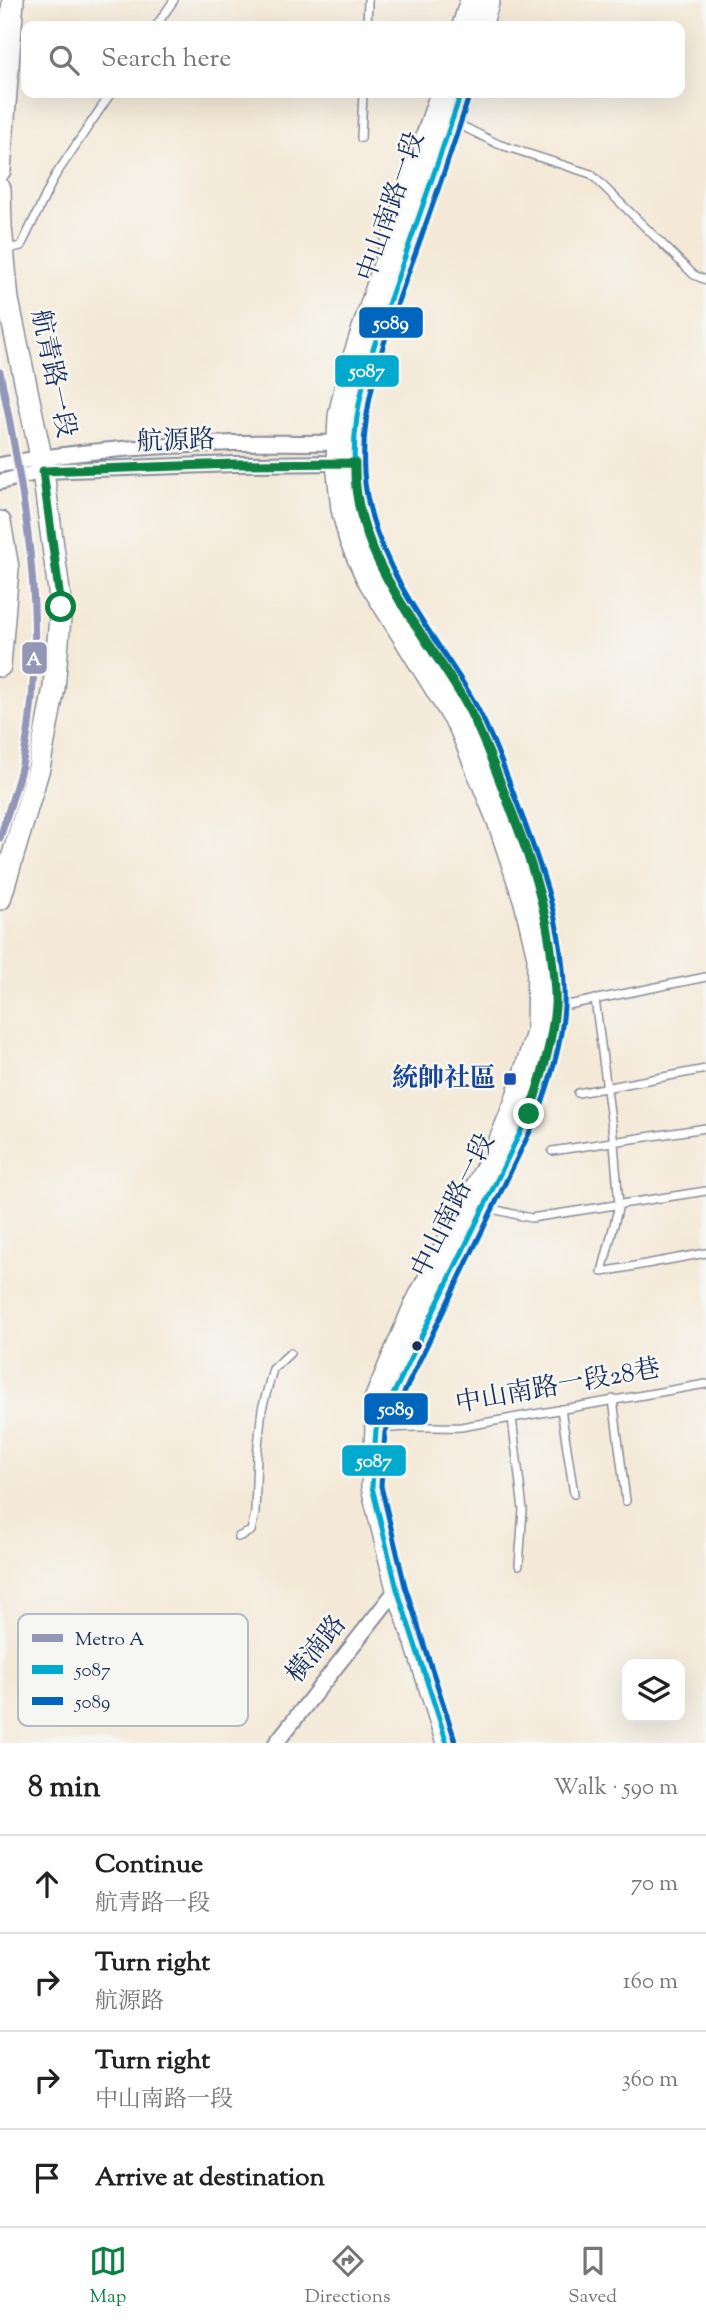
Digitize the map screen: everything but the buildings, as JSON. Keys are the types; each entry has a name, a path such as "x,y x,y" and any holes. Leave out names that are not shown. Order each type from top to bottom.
{"main road":[{"path":"0,170 13,0"},
{"path":"465,21 471,0"},
{"path":"483,21 489,0"},
{"name":"中山南路一段","path":"439,98 349,371 339,416 359,506 371,542 384,572 409,616 463,699 484,739 545,911 551,943 547,1059 529,1114 476,1204 376,1430 373,1487 397,1589 447,1743"},
{"name":"中山南路一段","path":"346,452 360,391 459,98"},
{"name":"航青路一段","path":"0,189 8,300 42,464 61,607 54,688 39,768 0,899"},
{"path":"0,522 8,568 0,666"}],"street":[{"name":"航源路","path":"0,482 42,464 134,449 209,445 346,452"},
{"name":"航源路","path":"0,465 234,464 346,452"},
{"name":"橫湳路","path":"276,1743 397,1589"}],"lane":[{"path":"159,21 174,0"},
{"path":"367,21 368,0"},
{"path":"3,250 22,246 55,176 108,98"},
{"path":"361,138 363,98"},
{"path":"452,121 498,144 591,174 694,275 706,281"},
{"path":"547,1004 568,1005 706,977"},
{"path":"595,999 614,1143 619,1205 601,1272 706,1253"},
{"path":"578,1093 706,1069"},
{"path":"552,1151 706,1128"},
{"path":"476,1204 531,1219 706,1191"},
{"path":"238,1537 251,1531 256,1513 260,1427 273,1369 290,1353"},
{"name":"中山南路一段28巷","path":"376,1430 399,1426 428,1429 461,1427 706,1384"},
{"path":"613,1399 626,1501"},
{"path":"561,1409 574,1494"},
{"path":"512,1418 523,1510 519,1565"}],"metro line":[{"name":"A","path":"0,372 26,516 34,612 31,708 24,756 0,838"}],"transit line":[{"name":"5087","path":"447,1743 397,1589 372,1487 376,1430 529,1114 552,1031 554,975 547,922 514,818 468,709 411,619 381,564 360,505 354,447 356,421 367,369 459,98"},
{"name":"5089","path":"455,1740 405,1586 381,1486 385,1432 537,1117 555,1062 564,1006 564,979 556,925 550,898 524,820 480,712 416,611 387,558 368,502 364,472 366,420 376,369 468,98"}],"place":[{"name":"統帥社區","path":"510,1079"}],"route":[{"path":"61,607 43,471 234,464 355,463 359,506 371,542 384,572 409,616 463,699 484,739 545,911 551,943 555,1004 547,1059 529,1114"}]}
